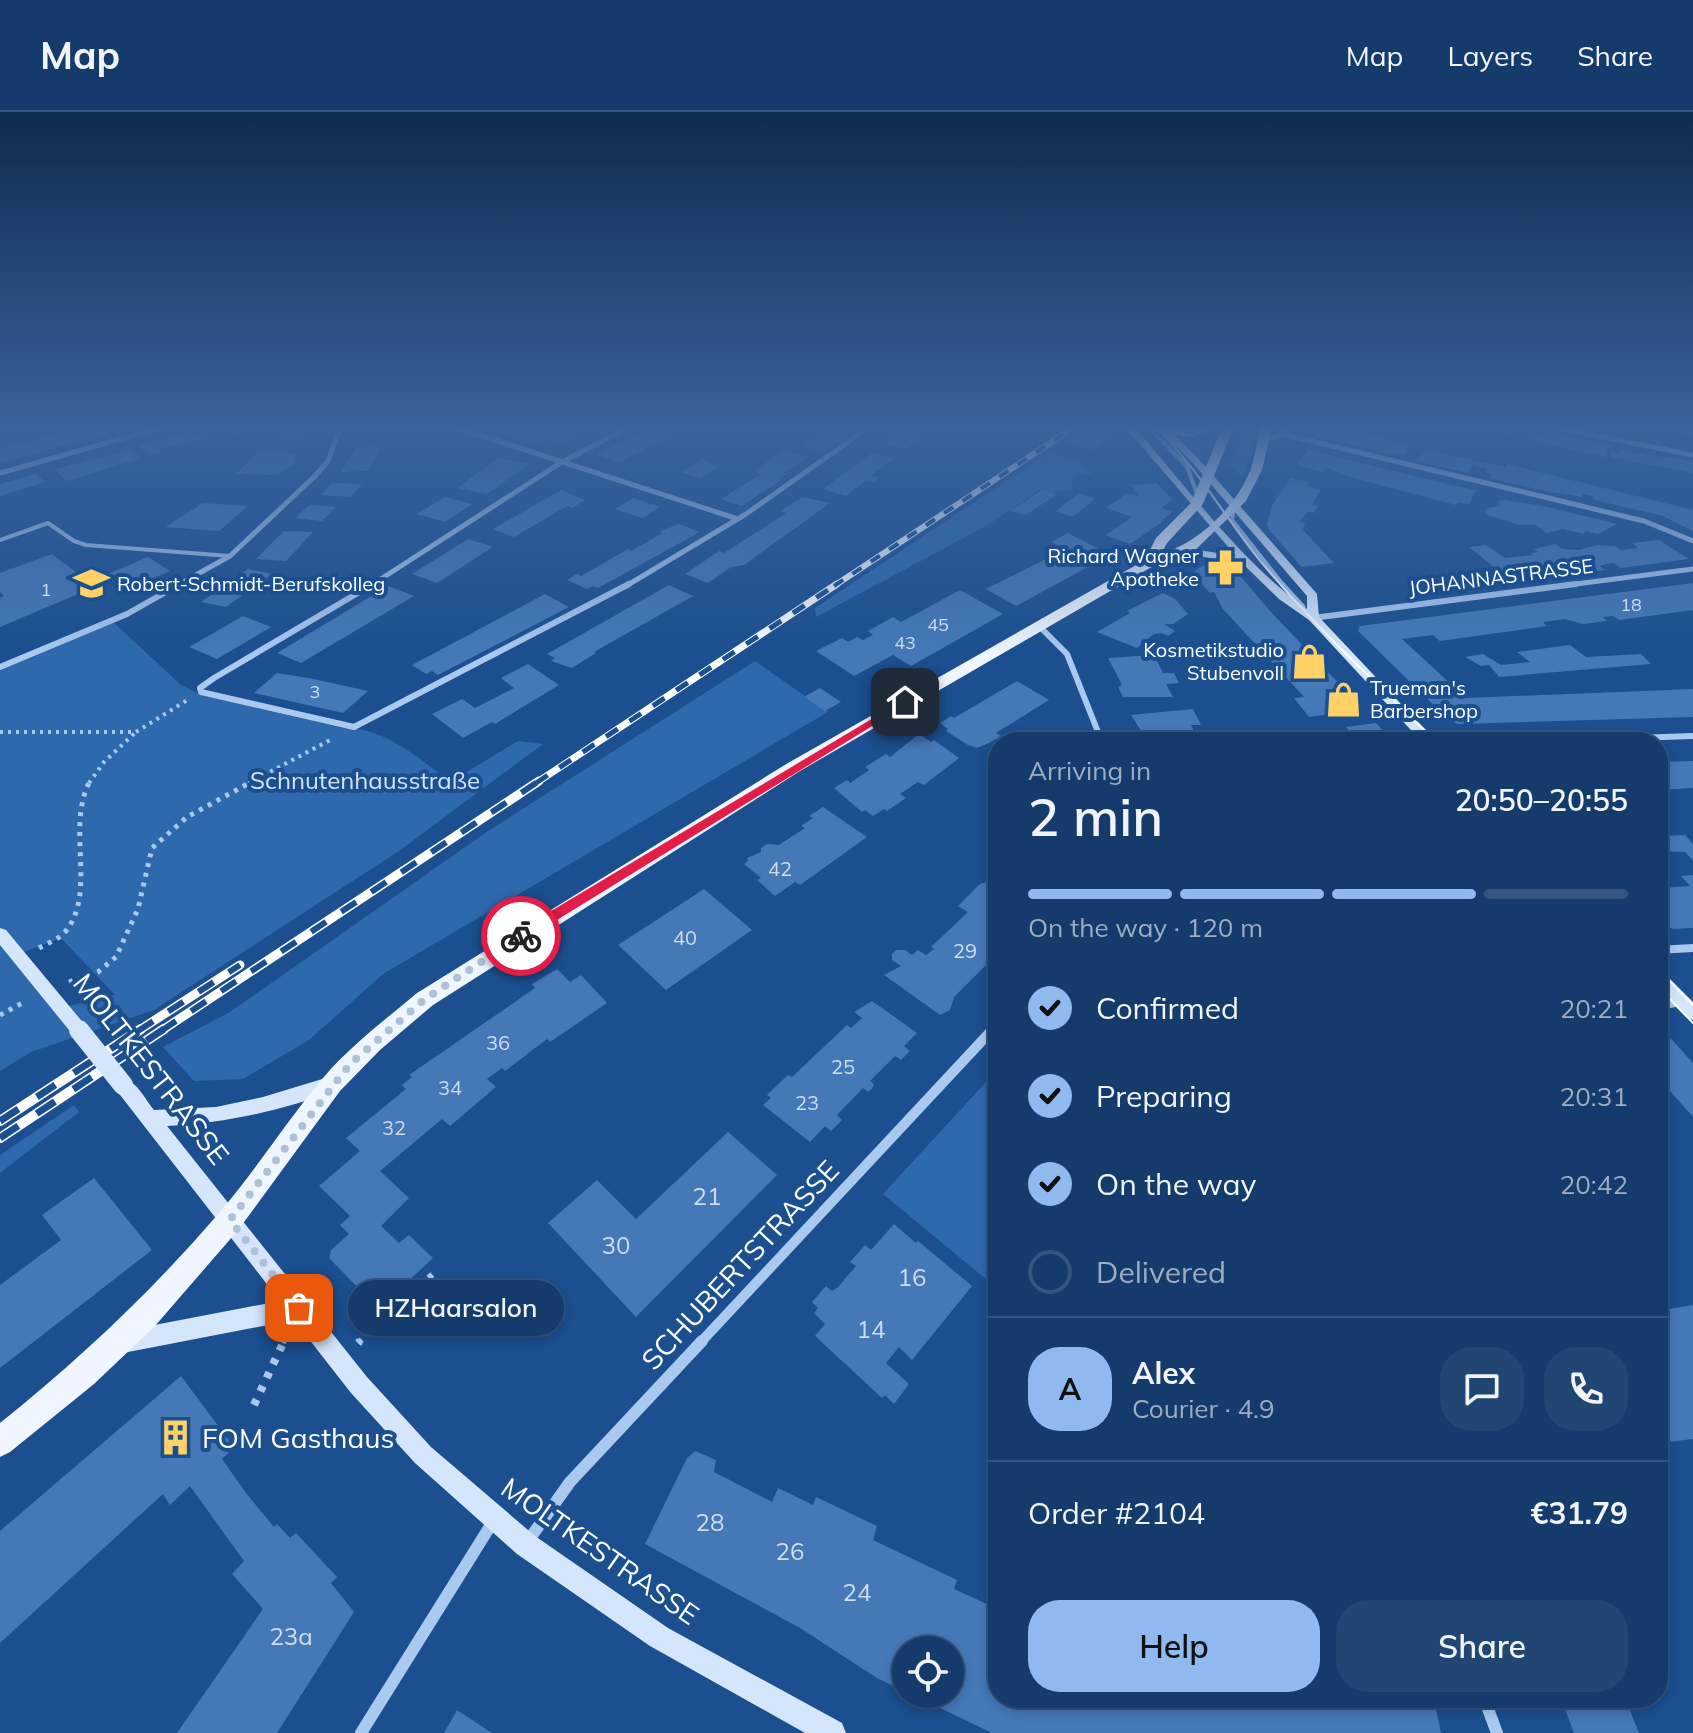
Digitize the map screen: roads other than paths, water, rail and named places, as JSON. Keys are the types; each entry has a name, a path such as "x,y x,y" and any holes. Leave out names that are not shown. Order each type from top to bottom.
{"main road":[{"path":"1150,562 1161,541 1197,504"},
{"path":"0,1442 118,1343 230,1220 332,1084 398,1021 484,959 878,717 1150,562 1186,551 1237,504"}],"street":[{"path":"0,667 127,614 230,556 287,504"},
{"path":"499,504 402,567 205,684 201,692 354,727 577,612 760,504"},
{"path":"691,504 738,519"},
{"path":"1197,504 1246,561 1283,597 1313,618 1420,732"},
{"path":"1231,504 1313,596 1313,618"},
{"path":"1572,504 1644,521 1693,541"},
{"path":"1186,551 1246,561"},
{"name":"JOHANNASTRASSE","path":"1313,618 1693,569"},
{"path":"1039,626 1067,654 1098,732"},
{"path":"1668,737 1693,736"},
{"name":"MOLTKESTRASSE","path":"0,934 339,1360 423,1455 526,1545 659,1637 832,1733"},
{"path":"1668,949 1693,948"},
{"path":"1668,988 1687,1008"},
{"name":"SCHUBERTSTRASSE","path":"526,1545 570,1482 988,1035"},
{"path":"148,1119 216,1115 263,1105 332,1084"},
{"path":"118,1343 299,1308"},
{"path":"361,1733 494,1519"},
{"path":"1488,1708 1497,1733"}],"lane":[{"path":"0,540 48,523 74,541 86,545 230,556"}],"tram line":[{"path":"1218,504 1303,610 1427,732"},
{"path":"1668,979 1693,1005"},
{"path":"1668,997 1693,1023"}],"railway":[{"path":"834,586 959,504"},
{"path":"536,783 837,584"},
{"path":"161,1031 539,781"},
{"path":"138,1031 240,965"},
{"path":"0,1121 141,1029"},
{"path":"0,1138 164,1029"}],"place":[{"name":"Richard Wagner Apotheke","path":"1225,568"},
{"name":"Robert-Schmidt-Berufskolleg","path":"91,584"},
{"name":"Kosmetikstudio Stubenvoll","path":"1310,661"},
{"name":"Trueman's Barbershop","path":"1344,699"},
{"name":"HZHaarsalon","path":"299,1308"},
{"name":"FOM Gasthaus","path":"176,1438"}],"park label":[{"name":"Schnutenhausstraße","path":"365,781"}]}
